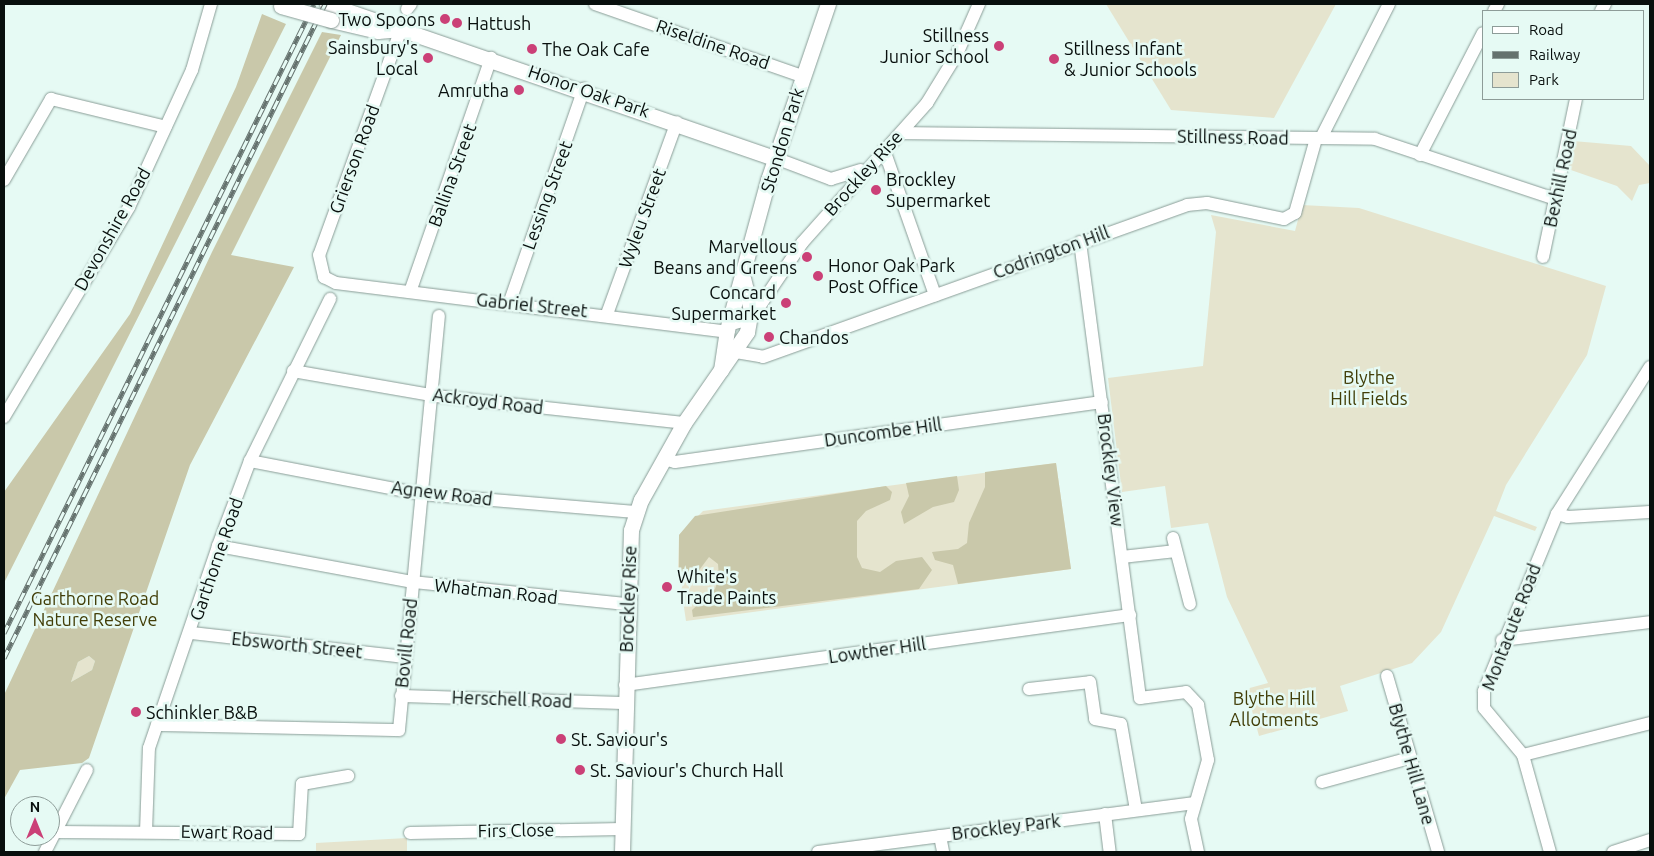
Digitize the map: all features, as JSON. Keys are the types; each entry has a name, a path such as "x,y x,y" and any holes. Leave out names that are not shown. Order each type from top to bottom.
{"main road":[{"name":"Stondon Park","path":"721,370 775,158 828,4"},
{"name":"Honor Oak Park","path":"278,5 331,10 378,31 401,28 584,89 775,158"},
{"name":"Stondon Park","path":"735,314 751,319"},
{"path":"721,370 736,352 751,319"},
{"name":"Brockley Rise","path":"622,852 624,703 628,604 635,512 684,423 721,370"}],"street":[{"name":"Devonshire Road","path":"4,417 129,207 192,70 211,4"},
{"name":"Riseldine Road","path":"595,4 802,76"},
{"name":"Brockley Rise","path":"751,319 791,257 835,203 902,133 906,122 927,103 957,54 979,4"},
{"name":"Codrington Hill","path":"736,352 764,357 1080,242 1196,202 1284,219 1295,212 1318,138 1389,4"},
{"name":"Grierson Road","path":"336,283 321,272 319,255 401,28"},
{"path":"1420,155 1482,35"},
{"name":"Ballina Street","path":"410,292 491,58"},
{"name":"Lessing Street","path":"510,302 584,89"},
{"path":"4,180 51,99 166,127"},
{"name":"Bexhill Road","path":"1544,258 1554,199 1576,100"},
{"path":"927,103 924,116 938,131"},
{"name":"Wyleu Street","path":"607,314 677,122"},
{"name":"Stillness Road","path":"902,133 938,131 1375,139 1554,199"},
{"path":"884,150 935,295"},
{"path":"775,158 831,179 836,187 835,203"},
{"path":"831,179 868,167"},
{"name":"Brockley View","path":"1080,242 1140,698 1186,692 1193,695 1208,760 1193,803"},
{"name":"Gabriel Street","path":"336,283 607,314 735,314"},
{"name":"Garthorne Road","path":"146,832 146,772 157,724 191,633 218,546 250,462 330,299"},
{"name":"Bovill Road","path":"157,724 399,730 404,657 439,316"},
{"name":"Montacute Road","path":"1550,852 1523,755 1484,708 1484,691 1502,640 1557,514 1650,367"},
{"name":"Ackroyd Road","path":"293,371 431,395 684,423"},
{"name":"Duncombe Hill","path":"664,459 675,462 1102,402"},
{"name":"Agnew Road","path":"250,462 421,494 635,512"},
{"path":"1557,514 1568,518 1650,512"},
{"path":"1173,538 1190,604"},
{"name":"Whatman Road","path":"218,546 412,582 628,604"},
{"path":"1122,557 1176,551"},
{"name":"Lowther Hill","path":"625,685 1130,615"},
{"path":"1502,640 1650,622"},
{"name":"Ebsworth Street","path":"191,633 404,657"},
{"name":"Blythe Hill Lane","path":"1387,676 1438,852"},
{"path":"1029,689 1090,682 1095,719 1121,724 1136,810"},
{"name":"Herschell Road","path":"401,696 624,703"},
{"path":"1523,755 1650,723"},
{"path":"1322,782 1410,758"},
{"path":"60,824 87,770"},
{"name":"Ewart Road","path":"60,832 299,834 302,784 348,776"},
{"path":"1193,803 1191,819 1198,852"},
{"name":"Brockley Park","path":"818,852 1193,803"},
{"path":"1105,814 1110,852"},
{"name":"Firs Close","path":"410,833 622,829"},
{"path":"940,836 943,852"},
{"path":"1613,852 1635,849 1650,840"}],"green space":[{"path":"1106,4 1336,4 1274,118 1171,110"},
{"path":"262,14 286,24 4,583 4,492 130,314 236,87"},
{"name":"Garthorne Road Nature Reserve","path":"322,32 341,35 231,255 294,267 190,465 89,758 82,763 20,770 4,799 4,695 212,252","holes":["89,656 95,661 92,670 71,682 78,662"]},
{"path":"1573,141 1631,146 1650,166 1650,183 1639,185 1632,201 1617,186 1568,169"},
{"name":"Blythe Hill Fields","path":"1302,205 1359,208 1606,286 1587,355 1506,485 1496,511 1537,527 1535,531 1494,516 1441,632 1412,663 1340,686 1348,711 1259,736 1246,689 1268,683 1227,597 1208,523 1171,528 1165,486 1122,492 1108,378 1203,366 1216,232 1211,215 1295,231"},
{"path":"1056,463 1071,569 686,621 678,567 679,535 703,511"},
{"path":"1056,463 1071,569 958,584 953,565 935,560 932,552 958,549 967,543 969,523 985,487 985,472"},
{"path":"957,476 959,490 954,502 933,507 904,524 901,512 909,496 906,483"},
{"path":"886,486 892,492 890,500 866,511 857,521 857,557 862,568 880,572 896,561 922,557 932,570 919,589 693,617 692,610 715,589 719,577 718,564 709,557 697,573 679,579 679,535 695,516"},
{"path":"89,656 95,661 92,670 71,682 78,662"},
{"path":"407,838 407,852 316,852 316,843"}],"railway":[{"path":"4,633 314,4"},
{"path":"4,658 325,4"}],"place":[{"name":"Two Spoons","path":"445,19"},
{"name":"Hattush","path":"457,23"},
{"name":"Stillness Junior School","path":"999,46"},
{"name":"The Oak Cafe","path":"532,49"},
{"name":"Sainsbury's Local","path":"428,58"},
{"name":"Stillness Infant & Junior Schools","path":"1054,59"},
{"name":"Amrutha","path":"519,90"},
{"name":"Brockley Supermarket","path":"876,190"},
{"name":"Marvellous Beans and Greens","path":"807,257"},
{"name":"Honor Oak Park Post Office","path":"818,276"},
{"name":"Concard Supermarket","path":"786,303"},
{"name":"Chandos","path":"769,337"},
{"name":"White's Trade Paints","path":"667,587"},
{"name":"Schinkler B&B","path":"136,712"},
{"name":"St. Saviour's","path":"561,739"},
{"name":"St. Saviour's Church Hall","path":"580,770"}],"park label":[{"name":"Blythe Hill Allotments","path":"1274,710"}]}
